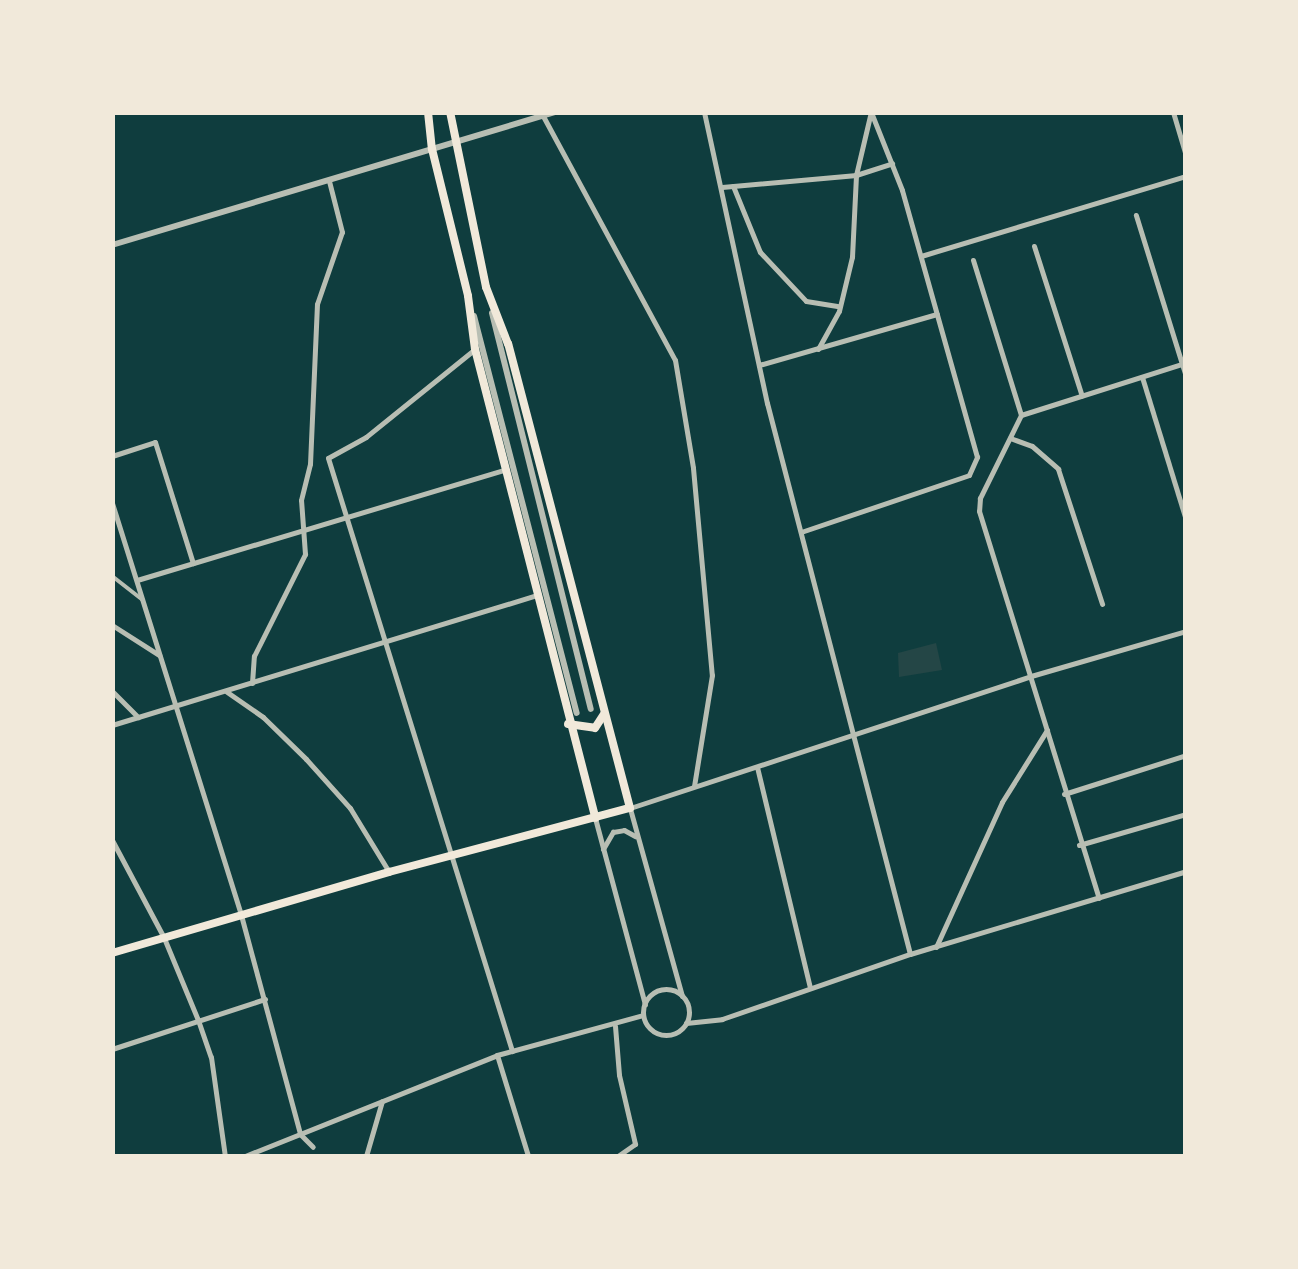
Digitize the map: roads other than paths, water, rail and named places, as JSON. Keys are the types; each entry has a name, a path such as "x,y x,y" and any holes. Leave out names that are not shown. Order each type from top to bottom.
{"main road":[{"path":"428,112 432,149 468,296 475,349 595,818"},
{"path":"112,953 389,872 630,808 508,344 486,287 453,143 450,112"},
{"path":"568,724 595,728 604,714"}],"street":[{"path":"112,245 554,112"},
{"path":"704,112 759,365 910,954"},
{"path":"801,532 969,475 977,457 921,256 892,163 871,112"},
{"path":"818,349 840,306 852,257 856,175 871,112"},
{"path":"1173,112 1186,156"},
{"path":"543,114 675,360 693,468 712,675 694,786"},
{"path":"720,187 856,175 892,163"},
{"path":"921,256 1186,176"},
{"path":"252,683 254,656 306,554 301,500 310,464 318,304 342,232 329,181"},
{"path":"733,186 760,252 773,267 806,301 840,306"},
{"path":"1136,215 1186,376"},
{"path":"1034,246 1082,396"},
{"path":"973,260 1021,416 980,498 979,511 1079,844 1099,898"},
{"path":"486,287 591,709"},
{"path":"468,296 577,713"},
{"path":"759,365 937,314"},
{"path":"475,349 366,437 328,458 512,1051"},
{"path":"1021,416 1182,364"},
{"path":"1142,376 1186,520"},
{"path":"1010,438 1032,446 1058,469 1102,604"},
{"path":"112,456 155,442 193,563"},
{"path":"137,580 506,469"},
{"path":"112,503 241,916 300,1134 314,1147"},
{"path":"112,576 143,600"},
{"path":"112,725 536,595"},
{"path":"112,625 147,652 161,656"},
{"path":"686,1024 689,1009 682,996 630,808 1031,676 1186,632"},
{"path":"112,690 138,717"},
{"path":"226,692 263,717 306,759 350,808 389,872"},
{"path":"936,947 1002,802 1047,730"},
{"path":"1064,794 1186,756"},
{"path":"757,766 810,987"},
{"path":"1079,844 1186,814"},
{"path":"595,818 644,1004 643,1016 648,1027 660,1034 675,1034 686,1024 722,1019 910,954 1186,871"},
{"path":"602,850 613,832 624,830 638,838"},
{"path":"112,840 164,938 198,1020 211,1058 224,1156"},
{"path":"644,1004 661,990 682,996"},
{"path":"112,1049 265,999"},
{"path":"245,1156 496,1055 643,1016"},
{"path":"615,1026 619,1075 635,1144 618,1156"},
{"path":"496,1055 528,1156"},
{"path":"366,1156 382,1100"}]}
